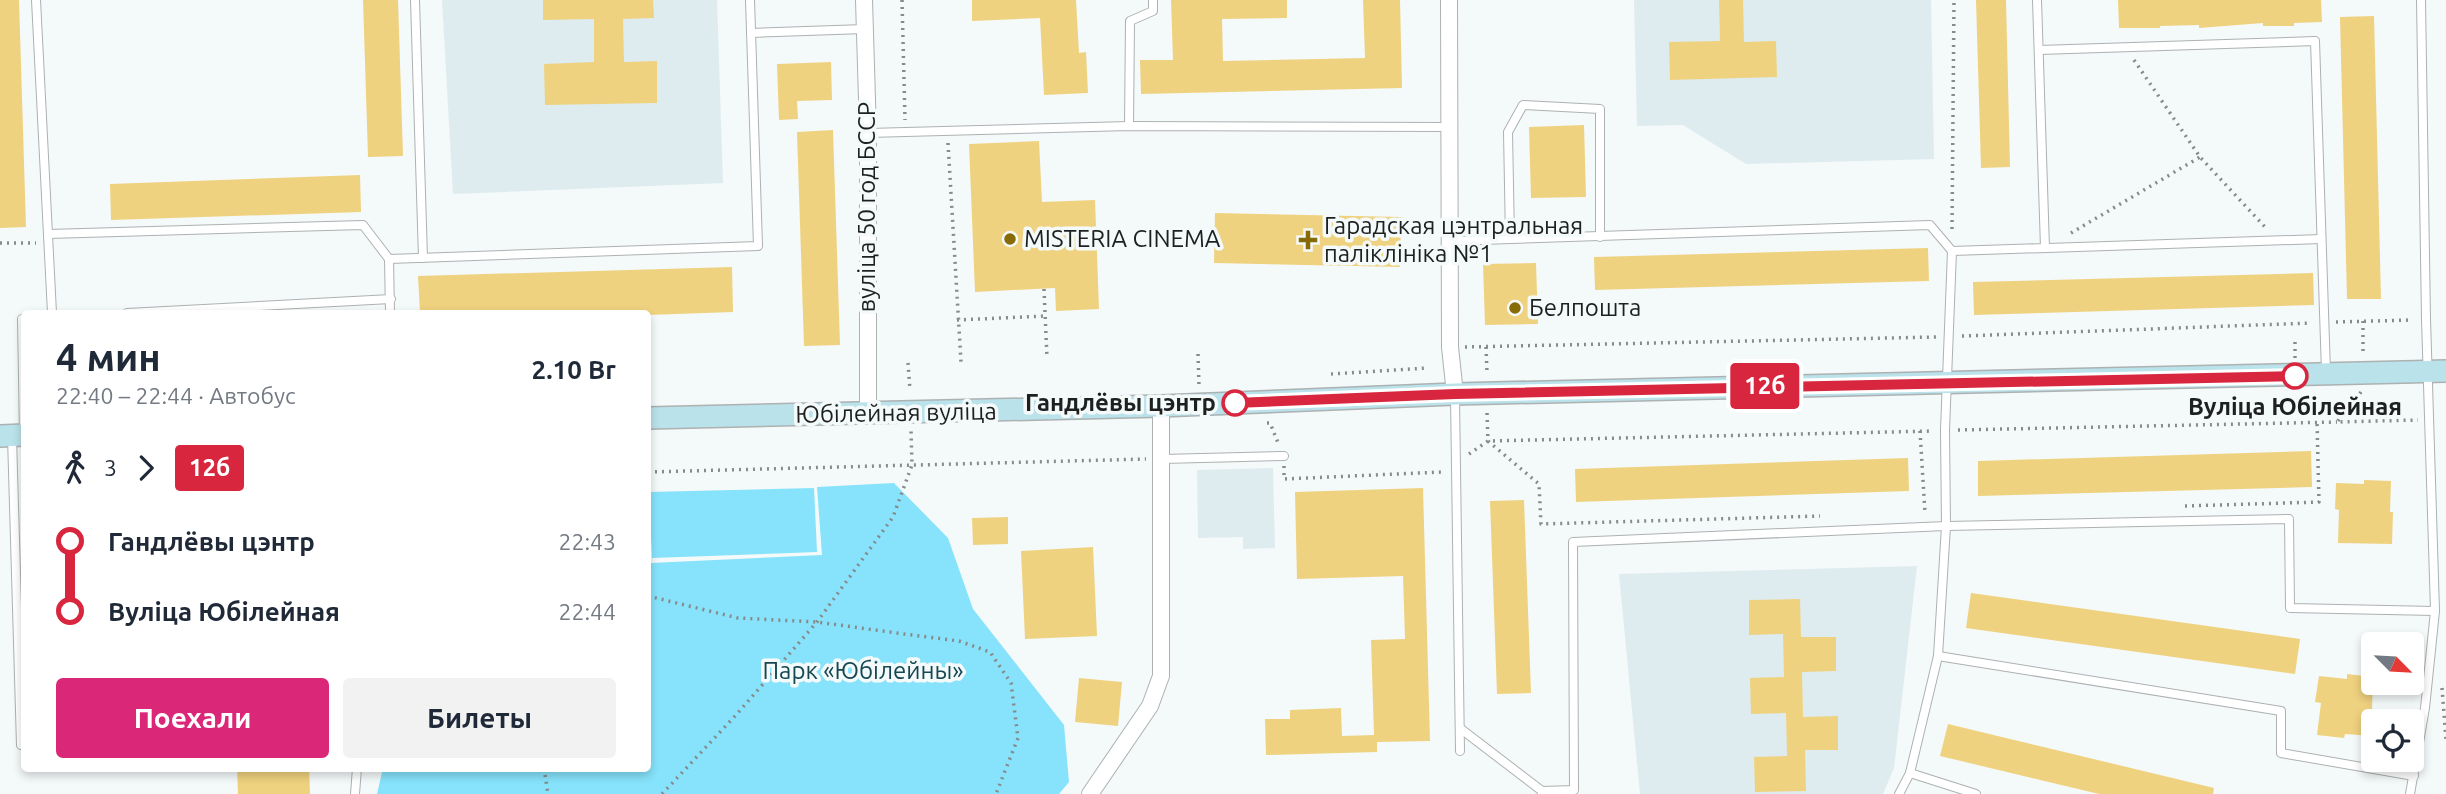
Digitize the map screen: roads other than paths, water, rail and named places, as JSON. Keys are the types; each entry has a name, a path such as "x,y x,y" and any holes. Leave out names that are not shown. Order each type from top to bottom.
{"main road":[{"name":"Юбілейная вуліца","path":"651,418 1161,406 1455,394 2437,371"}],"street":[{"name":"вуліца 50 год БССР","path":"864,0 868,133 868,414"},
{"path":"1449,0 1452,241 1450,347 1455,394"},
{"path":"1090,794 1150,706 1161,676 1161,406"}],"lane":[{"path":"36,0 52,310"},
{"path":"415,0 423,258"},
{"path":"389,259 758,246 750,0"},
{"path":"1129,126 1130,21 1153,11 1153,0"},
{"path":"2037,0 2045,248"},
{"path":"2410,794 2425,708 2435,611 2431,420 2437,371 2426,319 2421,0"},
{"path":"751,33 865,29"},
{"path":"2039,50 2315,41 2326,375"},
{"path":"1510,239 1508,132 1523,105 1600,109 1600,237"},
{"path":"868,133 1129,126 1449,127"},
{"path":"48,238 363,225 389,259 390,310"},
{"path":"1452,241 1930,225 1952,251 1945,430 1947,526 1938,656 1910,773 1899,794"},
{"path":"1952,251 2321,239"},
{"path":"184,310 391,299"},
{"path":"21,336 15,435 21,745"},
{"path":"1455,394 1460,751"},
{"path":"1162,459 1284,456"},
{"path":"1461,729 1542,792 1574,790 1573,542 1947,526 2289,519 2290,608 2435,611"},
{"path":"1938,656 2281,710 2281,753 2414,776"},
{"path":"355,794 357,772"},
{"path":"1910,773 1976,794"}],"place":[{"name":"MISTERIA CINEMA","path":"1010,239"},
{"name":"Гарадская цэнтральная паліклініка №1","path":"1308,240"},
{"name":"Белпошта","path":"1515,308"},
{"name":"Вуліца Юбілейная","path":"2295,376"},
{"name":"Гандлёвы цэнтр","path":"1235,403"}],"park label":[{"name":"Парк «Юбілейны»","path":"863,671"}]}
